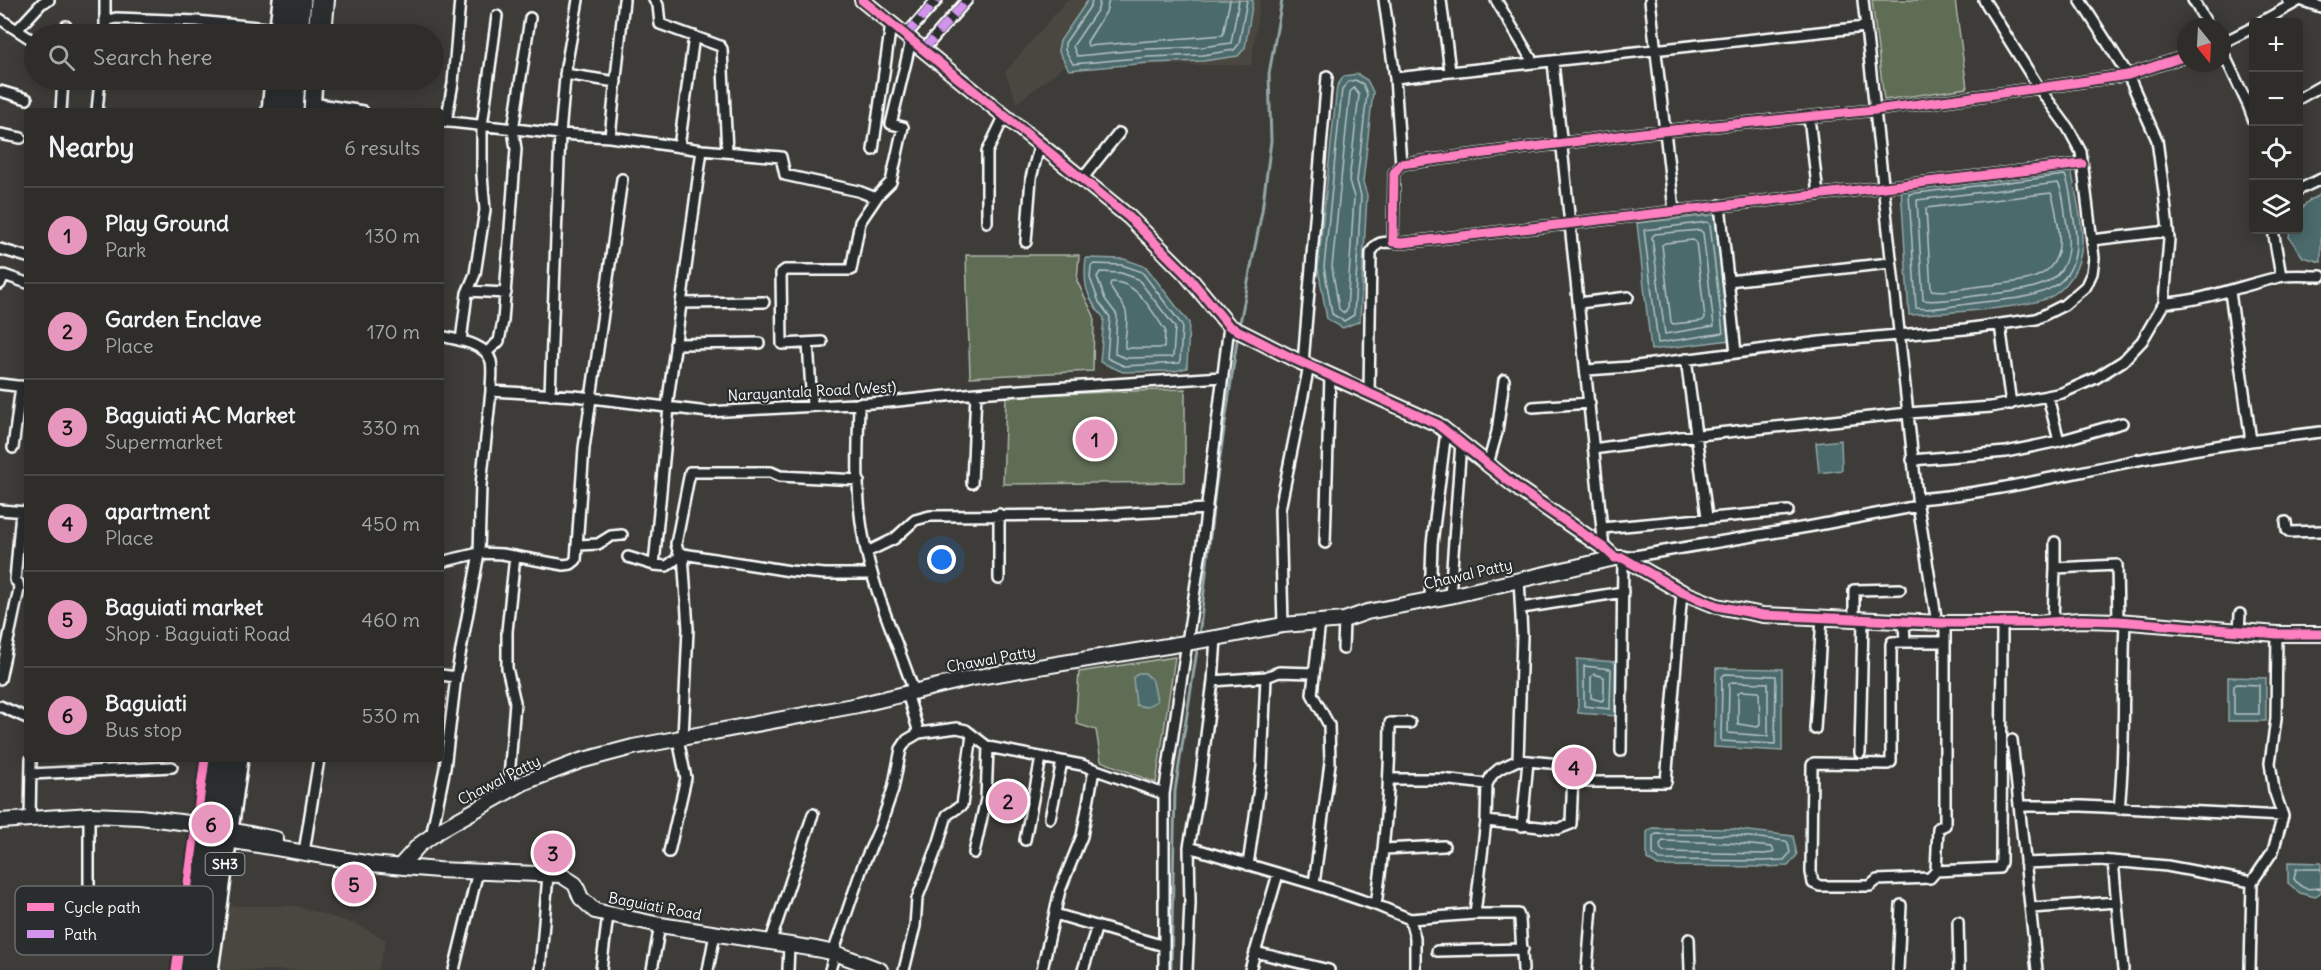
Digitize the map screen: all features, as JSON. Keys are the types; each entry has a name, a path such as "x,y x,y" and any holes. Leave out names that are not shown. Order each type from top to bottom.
{"main road":[{"path":"281,0 281,24"},
{"path":"284,24 292,0"},
{"path":"301,24 303,0"},
{"path":"317,24 319,0"},
{"path":"270,108 272,90"},
{"path":"284,108 285,90"},
{"path":"295,108 296,90"},
{"path":"315,90 317,108"},
{"name":"SH3","path":"188,886 205,762"},
{"path":"196,886 214,762"},
{"path":"207,886 226,762"},
{"name":"SH3","path":"213,949 240,762"},
{"name":"SH3","path":"177,970 179,955"},
{"path":"184,970 186,955"},
{"path":"195,970 197,955"},
{"name":"SH3","path":"210,970 212,955"}],"street":[{"path":"17,30 42,3 49,0"},
{"path":"104,24 105,0"},
{"path":"325,24 327,0"},
{"path":"444,118 453,83 460,0"},
{"path":"550,395 560,134 566,74 578,0"},
{"path":"610,137 624,0"},
{"path":"654,0 658,5 660,24 720,46 722,49 728,152"},
{"path":"822,342 782,344 782,271 851,270 860,222 876,198 891,182 903,128 891,124 908,38 937,0"},
{"path":"923,50 967,0"},
{"path":"1384,0 1395,78 1401,164 1394,173 1393,242"},
{"path":"1441,0 1450,71"},
{"path":"1496,0 1533,63"},
{"path":"1650,0 1674,210"},
{"path":"1863,0 1917,503 1945,642 1946,825 1938,828 1936,871 1930,878 1877,880 1870,886 1838,887 1820,886 1813,883 1811,872 1812,765 1814,763 1890,763 1891,644 1892,642 1945,642"},
{"path":"1587,370 1686,360 1820,342 2000,325 2036,319 2064,305 2086,286 2092,273 2094,258 2081,152 2068,128 2039,88 1984,0"},
{"path":"1593,449 1908,412 2011,404 2062,393 2096,378 2123,361 2142,341 2164,303 2168,231 2157,141 2128,75 2081,0"},
{"path":"2193,0 2204,18"},
{"path":"2288,0 2300,0 2321,7"},
{"path":"2268,18 2300,0"},
{"path":"871,3 891,24 1129,217 1186,274 1229,326 1330,376 1437,424 1520,490 1604,548 1682,592 1717,606 1764,615 1941,623 2122,621 2277,634 2321,634"},
{"path":"461,341 468,291 475,274 485,210 482,126 497,16"},
{"path":"106,24 108,20 116,18 218,24"},
{"path":"487,352 499,341 502,332 516,149 513,130 530,18"},
{"path":"0,19 24,35"},
{"path":"873,150 891,24"},
{"path":"1395,78 1656,49 1764,40 1865,27"},
{"path":"2231,38 2249,29"},
{"path":"679,147 694,36"},
{"path":"1401,164 1665,131 1875,110 2039,88 2128,75 2177,59"},
{"path":"1553,62 1604,548"},
{"path":"2231,69 2249,108"},
{"path":"566,74 616,82"},
{"path":"1283,624 1280,509 1306,364 1328,76"},
{"path":"2303,96 2321,86"},
{"path":"61,108 62,90"},
{"path":"97,108 99,90"},
{"path":"317,108 320,90"},
{"path":"0,91 27,99"},
{"path":"987,222 987,152 1005,115"},
{"path":"1809,117 1818,195"},
{"path":"444,122 610,137 702,150 781,157 785,175 858,191 876,198"},
{"path":"1083,178 1119,132"},
{"path":"0,134 21,138"},
{"path":"1026,242 1031,178 1040,143"},
{"path":"654,565 675,344 702,150"},
{"path":"1369,394 1371,253 1374,246 1381,242 1402,243 2082,164"},
{"path":"444,561 479,553 571,564 576,560 579,545 580,482 622,179"},
{"path":"2303,188 2321,179"},
{"path":"1720,205 1736,353"},
{"path":"2092,240 2168,231"},
{"path":"2274,234 2281,276"},
{"path":"0,249 24,256"},
{"path":"1728,281 1890,263"},
{"path":"0,284 4,275 24,282"},
{"path":"2164,303 2230,292 2281,276 2321,276"},
{"path":"468,291 506,293"},
{"path":"2230,292 2251,441"},
{"path":"1579,303 1628,297"},
{"path":"681,303 764,302"},
{"path":"2000,325 2011,404"},
{"path":"1164,970 1164,794 1207,508 1229,326"},
{"path":"431,837 445,768 456,677 479,553 481,485 492,391 491,362 487,352 444,337"},
{"path":"675,344 759,343"},
{"path":"808,343 812,406"},
{"path":"1686,360 1707,518"},
{"path":"1325,543 1330,376"},
{"name":"Narayantala Road (West)","path":"492,391 708,412 1222,377"},
{"path":"1488,464 1497,432 1504,380"},
{"path":"0,384 24,387 13,448"},
{"path":"972,483 976,393"},
{"path":"2048,396 2059,441"},
{"path":"859,403 860,509 867,552 883,611 910,692 919,733"},
{"path":"1533,407 1590,403"},
{"path":"1912,460 2006,452 2059,441 2122,423"},
{"path":"1430,600 1432,544 1446,431"},
{"path":"1619,558 1813,526 2117,464 2251,441 2321,432"},
{"path":"1450,596 1461,442"},
{"path":"859,480 780,476 771,472 690,472 676,544 678,550 683,554 790,571 872,574"},
{"path":"867,552 894,539 915,520 930,516 1095,515 1207,508"},
{"path":"0,510 24,512 15,580 19,589 0,679"},
{"path":"1602,528 1788,511"},
{"path":"999,514 999,579"},
{"path":"2286,522 2287,530 2290,532 2321,531"},
{"path":"579,545 598,544 611,536 622,535"},
{"path":"2053,621 2055,542"},
{"path":"628,557 654,565 667,566 683,554"},
{"path":"669,852 686,778 680,738 688,635 683,554"},
{"path":"508,791 515,702 507,668 507,631 515,556"},
{"path":"1619,558 1623,592 1621,751"},
{"name":"Chawal Patty","path":"401,865 419,845 508,791 580,761 633,747 858,705 972,678 1187,643 1283,624 1344,620 1367,612 1619,558"},
{"path":"2055,568 2117,565 2122,621 2124,763 2119,809"},
{"path":"1519,579 1522,608 1522,825"},
{"path":"1860,753 1858,620 1854,590 1900,589"},
{"path":"1522,608 1623,592"},
{"path":"1475,914 1486,821 1487,784 1499,769 1523,761 1560,764 1587,782 1666,782 1682,592"},
{"path":"2239,631 2240,614"},
{"path":"1815,729 1822,617"},
{"path":"1343,649 1344,620"},
{"path":"1314,884 1330,764 1329,725 1312,693 1320,621"},
{"path":"1904,622 1905,642"},
{"path":"1936,871 1999,868 2001,862 2002,623"},
{"path":"2250,970 2252,882 2273,851 2283,816 2274,790 2270,763 2276,719 2277,634"},
{"path":"1187,970 1190,903 1189,847 1198,798 1213,681 1213,638"},
{"path":"1213,681 1266,677 1279,672 1313,673"},
{"path":"444,675 456,677"},
{"path":"1248,865 1262,767 1266,677"},
{"path":"0,706 24,717"},
{"path":"1376,904 1384,849 1390,779 1390,723 1410,723"},
{"path":"830,970 862,865 887,808 901,749 907,740 919,733 957,728 966,730 988,747 1094,770 1164,794"},
{"path":"904,970 915,926 917,899 947,815 962,805 972,735"},
{"path":"2012,740 2037,970"},
{"path":"974,854 986,799 988,747"},
{"path":"1025,840 1041,758"},
{"path":"30,819 31,762"},
{"path":"305,846 319,762"},
{"path":"1050,818 1062,762"},
{"path":"30,774 172,767"},
{"path":"1042,970 1065,876 1082,836 1094,770"},
{"path":"1486,821 1558,829 1571,824 1573,773"},
{"path":"1390,779 1487,784"},
{"path":"2019,806 2082,806 2283,816"},
{"path":"770,943 813,814"},
{"path":"0,821 89,816 140,817 196,824"},
{"path":"89,816 89,886"},
{"name":"Baguiati Road","path":"229,835 438,870 561,875 575,884 581,898 595,911 608,915 834,953 880,970"},
{"name":"Baguiati Road","path":"229,835 371,864 401,865"},
{"path":"1384,849 1444,846"},
{"path":"1189,847 1376,904 1410,919 1475,914 1518,914 1523,949 1523,970"},
{"path":"2025,863 2113,861 2167,866 2252,882"},
{"path":"2113,861 2123,970"},
{"path":"454,970 478,871"},
{"path":"1250,970 1278,874"},
{"path":"540,970 549,875"},
{"path":"2031,908 2117,902"},
{"path":"1898,970 1901,905"},
{"path":"1587,970 1592,906"},
{"path":"1055,914 1164,946"},
{"path":"601,970 608,915"},
{"path":"1410,919 1414,938 1415,970"},
{"path":"1958,922 1959,970"},
{"path":"652,970 660,925"},
{"path":"1083,970 1096,926"},
{"path":"708,970 715,934"},
{"path":"1689,939 1690,970"},
{"path":"788,970 789,946"},
{"path":"1437,951 1523,949"},
{"path":"1255,952 1329,970"}],"shaded area":[{"path":"1067,0 1260,0 1251,65 1065,65 1017,103 1005,72"},
{"path":"227,906 296,906 358,925 386,940 378,970 216,970"}],"green space":[{"path":"1872,0 1955,0 1967,88 1884,100"},
{"path":"966,255 1079,255 1077,281 1094,316 1093,371 970,377"},
{"path":"1185,389 1185,482 1003,484 1006,396"},
{"path":"1175,657 1156,783 1101,761 1096,730 1077,724 1079,672"}],"water":[{"path":"1088,0 1253,0 1245,48 1238,56 1203,61 1069,70 1058,50 1060,41"},
{"path":"1357,74 1367,80 1373,92 1363,182 1367,195 1360,321 1343,328 1327,319 1318,268 1337,86 1344,76"},
{"path":"2071,168 2080,216 2082,245 2074,273 2060,290 2044,300 2027,304 1985,310 1909,315 1901,188"},
{"path":"2321,194 2321,262 2303,257 2289,237 2289,234 2303,234 2303,207"},
{"path":"1715,215 1730,340 1651,350 1637,223"},
{"path":"1086,258 1124,259 1146,267 1189,323 1187,368 1175,371 1123,372 1100,362 1104,318 1093,304 1087,290"},
{"path":"1841,440 1842,470 1819,473 1816,443"},
{"path":"1577,659 1617,662 1617,716 1578,713"},
{"path":"1716,668 1782,669 1782,751 1714,747"},
{"path":"1138,673 1145,673 1153,681 1157,701 1146,707 1136,705 1133,678"},
{"path":"2228,677 2266,678 2266,721 2228,721"},
{"path":"1652,828 1731,829 1793,836 1797,855 1788,866 1658,866 1647,859 1647,832"},
{"path":"2288,862 2321,863 2321,892 2315,897 2300,893 2288,883"}],"waterway":[{"path":"1239,328 1262,211 1271,141 1269,74 1282,0"},
{"path":"1199,637 1215,491 1238,334"},
{"path":"1171,970 1175,791 1198,644"}],"marked path":[{"path":"905,36 937,0"},
{"path":"923,50 967,0"}],"cycle path":[{"path":"862,0 1129,217 1186,274 1229,326 1296,360 1437,424 1520,490 1615,558 1623,558 1682,592 1717,606 1763,615 1941,623 2118,621 2277,634 2321,634"},
{"path":"2082,164 1402,243 1393,242 1394,173 1401,164 1642,133 1875,110 2039,88 2128,75 2177,59"},
{"path":"188,886 205,762"},
{"path":"176,970 178,955"}],"place":[{"name":"Play Ground","path":"1095,439"},
{"name":"apartment","path":"1574,767"},
{"name":"Garden Enclave","path":"1008,801"},
{"name":"Baguiati","path":"211,824"},
{"name":"Baguiati AC Market","path":"553,853"},
{"name":"Baguiati market","path":"354,884"}]}
